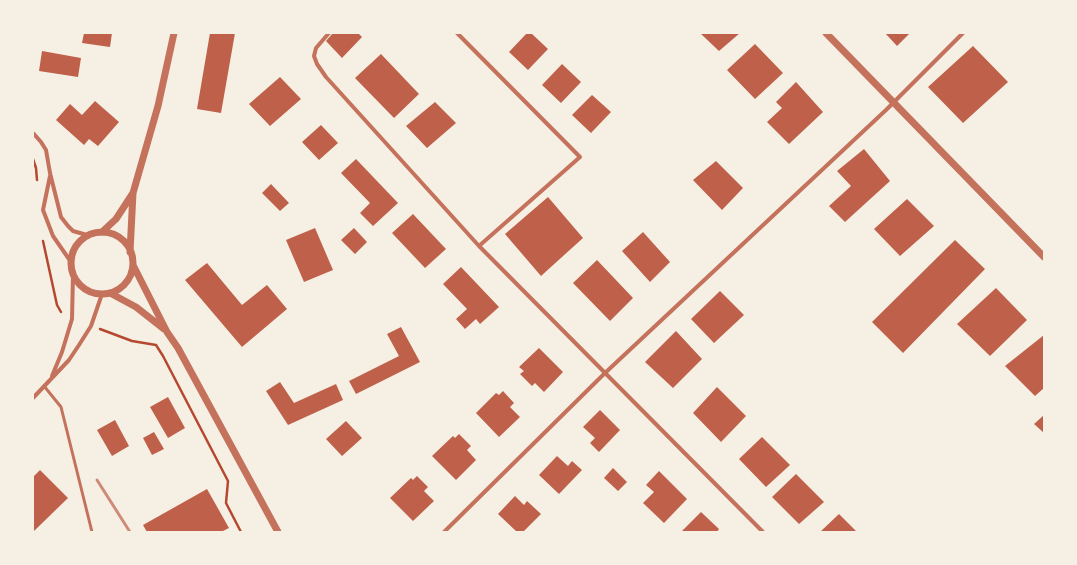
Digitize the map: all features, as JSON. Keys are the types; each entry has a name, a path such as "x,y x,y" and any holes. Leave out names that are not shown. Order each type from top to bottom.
{"street":[{"path":"130,252 133,193 158,106 174,33"},
{"path":"329,33 316,48 314,56 317,64 326,77 478,246 763,532"},
{"path":"457,33 580,157 478,246"},
{"path":"826,33 1044,257"},
{"path":"444,532 605,373 894,103 963,33"},
{"path":"33,133 46,150 61,217 73,231 87,235"},
{"path":"50,173 44,210 53,236 71,262"},
{"path":"102,232 116,219 133,193"},
{"path":"51,378 62,352 72,319 73,275 71,257 80,241 87,235 96,232 114,235 128,246 133,265 167,332 178,348 278,532"},
{"path":"73,275 78,283 85,289 94,293 110,293 118,290 125,283 131,275 133,265"},
{"path":"110,293 136,307 167,332"},
{"path":"33,398 69,360 91,326 102,294"}],"lane":[{"path":"44,386 61,407 91,530 96,532"}],"path":[{"path":"33,159 36,168 37,186"},
{"path":"41,238 57,305 61,312 72,319"},
{"path":"91,326 132,341 156,346 163,356 228,481 226,503 241,532"}],"building":[{"path":"84,33 112,33 110,47 82,43"},
{"path":"210,33 235,33 221,113 197,109"},
{"path":"333,33 358,33 362,37 342,58 326,41"},
{"path":"527,33 531,33 548,49 528,70 509,52"},
{"path":"700,33 740,33 719,51"},
{"path":"885,33 910,33 897,46"},
{"path":"755,44 783,73 755,99 727,70"},
{"path":"973,46 1008,82 963,123 928,87"},
{"path":"42,51 81,58 78,77 39,71"},
{"path":"381,54 419,94 394,118 355,78"},
{"path":"562,64 581,82 561,103 542,85"},
{"path":"280,77 301,99 270,126 249,104"},
{"path":"796,82 823,112 789,144 767,122 782,108 776,102"},
{"path":"592,95 611,112 591,133 572,115"},
{"path":"95,101 119,122 98,146 89,139 84,145 56,120 70,104 82,115"},
{"path":"435,102 456,123 427,148 406,126"},
{"path":"321,125 338,143 319,160 302,142"},
{"path":"864,149 890,181 845,222 829,206 851,186 837,171"},
{"path":"356,159 398,203 373,226 360,213 370,203 341,173"},
{"path":"716,161 743,188 722,210 693,180"},
{"path":"271,184 289,203 280,211 262,193"},
{"path":"548,197 583,238 541,276 505,234"},
{"path":"907,199 934,226 900,256 874,229"},
{"path":"413,214 446,249 425,268 392,233"},
{"path":"315,228 333,270 304,282 286,240"},
{"path":"354,228 367,242 355,254 341,240"},
{"path":"643,232 670,262 650,282 622,251"},
{"path":"955,240 985,269 903,353 872,322"},
{"path":"597,260 633,298 610,321 573,283"},
{"path":"207,263 242,305 267,285 287,309 242,347 185,280"},
{"path":"461,267 499,307 480,324 476,319 465,329 456,319 467,309 443,284"},
{"path":"996,288 1027,320 990,356 957,324"},
{"path":"720,291 744,315 714,343 691,319"},
{"path":"401,327 420,362 356,394 349,381 399,356 387,334"},
{"path":"676,331 702,359 673,388 645,362"},
{"path":"1044,335 1044,388 1035,396 1005,366"},
{"path":"539,348 563,372 544,392 535,383 532,386 520,374 524,371 519,367"},
{"path":"280,382 294,403 336,384 343,400 288,425 266,391"},
{"path":"717,387 746,416 721,442 693,413"},
{"path":"503,391 514,403 510,407 520,417 499,437 476,413 496,393 499,395"},
{"path":"168,397 185,428 168,438 150,407"},
{"path":"600,410 620,430 599,452 590,443 595,438 583,427"},
{"path":"1044,415 1044,433 1034,424"},
{"path":"115,420 129,446 112,456 97,430"},
{"path":"346,421 362,438 342,456 326,439"},
{"path":"154,432 164,449 152,455 143,438"},
{"path":"459,434 471,446 467,450 476,460 456,480 432,456 453,436 455,438"},
{"path":"762,437 790,465 766,487 739,459"},
{"path":"557,456 568,466 572,461 582,470 559,494 539,475"},
{"path":"613,468 627,482 618,491 604,478"},
{"path":"40,470 68,498 33,532 33,477"},
{"path":"659,471 687,499 664,523 643,503 654,492 646,485"},
{"path":"796,474 824,502 799,524 772,497"},
{"path":"417,476 428,487 424,491 434,501 413,521 390,498 411,478 413,480"},
{"path":"207,489 229,528 221,532 147,532 143,525"},
{"path":"515,496 524,505 527,501 541,514 523,532 517,532 498,514"},
{"path":"701,512 719,529 717,532 681,532"},
{"path":"839,514 857,532 820,532"}],"railway":[{"path":"97,480 130,532"}]}
